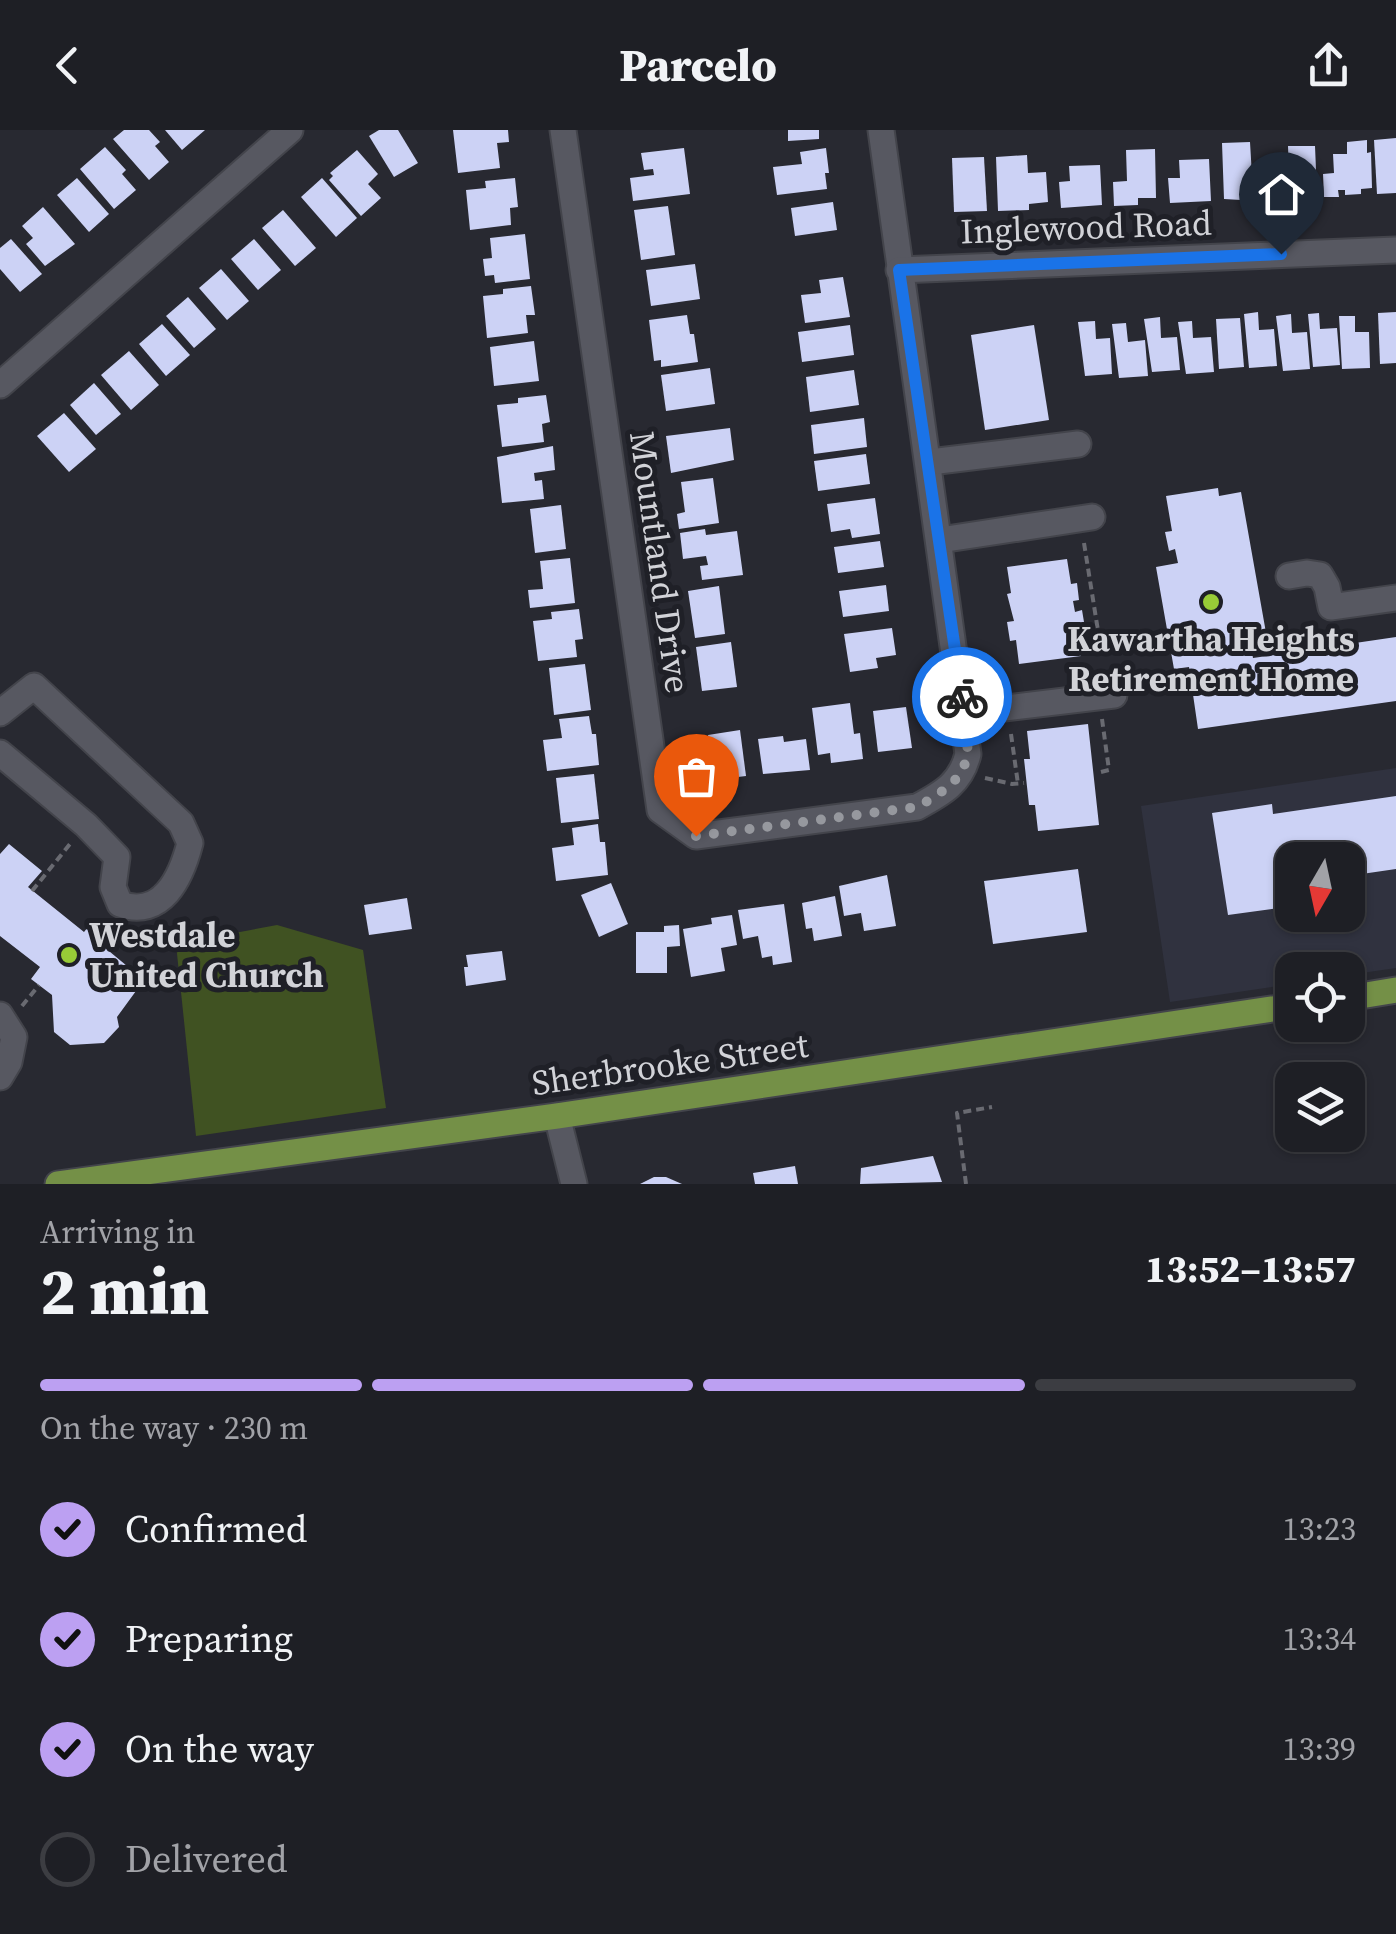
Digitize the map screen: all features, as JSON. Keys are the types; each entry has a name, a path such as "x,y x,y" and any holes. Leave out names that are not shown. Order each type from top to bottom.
{"main road":[{"path":"1365,995 1396,990"},
{"name":"Sherbrooke Street","path":"61,1184 558,1116 1275,1009"}],"street":[{"path":"0,385 290,130"},
{"name":"Mountland Drive","path":"564,130 660,810 696,836 917,807 946,792 963,774"},
{"path":"881,130 964,713 968,754 963,774"},
{"name":"Inglewood Road","path":"899,270 1396,250"},
{"path":"930,462 1078,444"},
{"path":"940,540 1086,518"},
{"path":"1290,576 1320,575 1327,586 1331,607 1396,598"},
{"path":"0,713 34,686 181,824 190,842 184,869 157,903 137,910 120,904 113,887 117,857 86,825 0,752"},
{"path":"964,713 1106,696"},
{"path":"0,1015 14,1037 0,1077"},
{"path":"558,1116 574,1184"}],"path":[{"path":"1086,518 1099,637"},
{"path":"1101,772 1109,770 1106,696"},
{"path":"963,774 1021,783 1008,708"},
{"path":"32,891 86,825"},
{"path":"966,1184 956,1113 992,1107"}],"shaded area":[{"path":"1396,768 1396,968 1365,973 1365,952 1275,952 1275,987 1170,1002 1141,806"}],"green space":[{"path":"277,925 363,950 386,1108 196,1136 176,944"}],"building":[{"path":"124,130 149,130 160,142 155,146 169,162 149,180 113,139"},
{"path":"165,130 205,130 182,150"},
{"path":"379,130 398,130 418,163 394,177 369,136"},
{"path":"453,130 508,130 509,142 497,143 500,168 458,173"},
{"path":"788,130 819,130 819,139 788,141"},
{"path":"1396,138 1396,193 1377,194 1374,140"},
{"path":"1367,140 1372,188 1361,189 1361,194 1345,195 1345,190 1338,190 1339,197 1324,197 1323,174 1334,173 1333,154 1347,154 1347,142"},
{"path":"1250,142 1258,201 1224,199 1222,143"},
{"path":"1288,146 1315,146 1317,194 1279,199 1277,175 1289,174"},
{"path":"105,147 126,170 122,174 136,190 114,209 80,169"},
{"path":"684,148 690,194 633,201 630,178 654,175 653,169 644,170 641,153"},
{"path":"826,148 827,189 777,195 773,167 802,164 800,152"},
{"path":"1155,149 1156,198 1138,198 1138,205 1114,206 1113,182 1127,181 1126,150"},
{"path":"357,150 378,174 368,184 381,198 361,216 329,180 333,176 330,173"},
{"path":"1027,155 1028,173 1046,172 1048,202 1029,204 1029,210 998,211 996,157"},
{"path":"984,157 987,211 954,212 952,158"},
{"path":"1209,159 1211,201 1170,203 1168,178 1180,178 1179,160"},
{"path":"1100,165 1102,205 1061,208 1059,182 1070,181 1069,166"},
{"path":"77,178 109,214 89,232 57,195"},
{"path":"322,178 357,218 336,237 301,197"},
{"path":"515,178 518,207 510,208 511,225 470,230 466,190 486,188 485,181"},
{"path":"833,202 837,230 795,236 791,208"},
{"path":"668,206 675,255 641,260 634,210"},
{"path":"43,207 75,244 45,266 26,244 33,238 22,226"},
{"path":"283,210 316,248 295,266 262,228"},
{"path":"525,234 530,279 495,283 494,275 485,276 483,259 492,258 490,238"},
{"path":"11,239 42,274 20,292 0,269 0,248"},
{"path":"254,239 281,270 258,290 231,259"},
{"path":"695,264 700,299 651,306 646,270"},
{"path":"221,269 249,301 227,320 199,288"},
{"path":"843,277 850,317 805,323 801,295 821,293 819,280"},
{"path":"531,286 535,315 526,315 528,333 487,338 483,296"},
{"path":"188,297 216,329 194,348 166,316"},
{"path":"1258,312 1259,330 1274,329 1277,366 1249,368 1244,314"},
{"path":"1396,312 1396,363 1380,364 1378,313"},
{"path":"1319,313 1320,329 1337,328 1340,365 1313,367 1308,314"},
{"path":"1291,314 1292,333 1307,332 1310,369 1283,371 1276,316"},
{"path":"687,315 698,362 661,367 661,360 654,361 649,320"},
{"path":"1339,316 1355,316 1355,332 1369,332 1370,368 1342,369"},
{"path":"1160,317 1161,338 1177,337 1180,370 1152,372 1144,319"},
{"path":"1240,318 1244,367 1219,369 1216,319"},
{"path":"1095,321 1096,339 1110,338 1112,374 1085,376 1078,322"},
{"path":"1192,321 1193,338 1211,337 1214,372 1186,374 1178,322"},
{"path":"1126,323 1128,342 1145,340 1148,376 1119,378 1112,324"},
{"path":"162,324 190,355 166,376 139,344"},
{"path":"850,325 854,355 802,362 798,332"},
{"path":"1034,325 1049,420 985,430 971,335"},
{"path":"534,341 539,381 494,386 490,347"},
{"path":"129,351 159,385 131,410 101,375"},
{"path":"710,368 715,404 666,411 661,375"},
{"path":"854,370 859,405 810,412 806,377"},
{"path":"94,383 121,414 96,435 70,405"},
{"path":"546,395 550,422 542,424 544,442 502,447 497,405"},
{"path":"64,413 96,449 69,472 37,436"},
{"path":"864,418 867,447 814,454 811,425"},
{"path":"730,428 734,460 671,473 666,436"},
{"path":"553,446 555,470 534,473 535,481 542,480 544,499 502,503 497,457"},
{"path":"866,454 870,484 818,491 814,461"},
{"path":"713,478 719,523 679,529 677,514 685,512 681,482"},
{"name":"Kawartha Heights Retirement Home","path":"1218,488 1219,496 1241,492 1268,644 1251,647 1253,658 1396,637 1396,701 1198,729 1189,667 1174,669 1156,567 1178,563 1175,549 1169,551 1165,532 1172,531 1166,496"},
{"path":"875,498 880,534 852,538 850,529 831,532 827,504"},
{"path":"561,505 566,549 535,553 530,509"},
{"path":"705,529 706,535 737,531 743,575 702,580 700,566 708,565 706,556 683,559 680,533"},
{"path":"880,541 884,567 838,573 834,547"},
{"path":"570,558 575,603 530,608 528,590 543,589 540,561"},
{"path":"1067,559 1071,584 1077,583 1079,600 1073,601 1075,612 1082,610 1085,628 1077,629 1081,656 1019,664 1016,640 1010,641 1007,622 1014,621 1007,594 1011,593 1007,567"},
{"path":"886,585 889,611 843,617 839,591"},
{"path":"719,586 725,634 695,638 688,591"},
{"path":"579,609 583,639 575,640 577,657 538,661 533,621 552,619 551,612"},
{"path":"892,628 896,655 876,658 878,668 850,672 844,634"},
{"path":"731,642 737,687 702,691 696,647"},
{"path":"585,664 591,710 554,715 549,668"},
{"path":"850,703 854,734 860,733 863,759 831,763 830,753 818,755 812,708"},
{"path":"906,707 912,748 878,752 873,711"},
{"path":"589,716 592,734 596,734 599,765 547,771 543,740 562,738 559,719"},
{"path":"1088,724 1099,825 1038,831 1035,805 1029,805 1024,759 1030,759 1027,731"},
{"path":"740,730 746,776 714,780 708,735"},
{"path":"783,736 784,742 806,739 810,770 763,774 758,739"},
{"path":"594,774 599,819 561,823 556,778"},
{"path":"1396,796 1396,869 1365,874 1365,842 1275,842 1275,909 1228,915 1212,813 1272,804 1273,814"},
{"path":"598,824 600,842 605,842 608,875 556,881 552,848 574,845 572,828"},
{"name":"Westdale United Church","path":"9,844 42,871 28,887 84,932 92,922 106,933 98,942 144,980 117,1017 119,1027 104,1043 70,1045 54,1032 52,995 31,979 40,967 0,936 0,854"},
{"path":"1078,869 1087,932 993,944 984,881"},
{"path":"887,875 896,926 864,931 861,913 844,916 839,886"},
{"path":"611,883 628,924 599,937 581,895"},
{"path":"835,896 842,936 814,941 812,928 806,929 802,903"},
{"path":"407,898 412,929 369,935 364,905"},
{"path":"784,904 792,962 773,965 772,956 762,958 758,936 743,939 738,910"},
{"path":"732,915 737,945 721,948 725,971 691,977 683,929 712,924 711,918"},
{"path":"679,925 680,946 667,947 667,973 636,973 636,932 664,932 664,926"},
{"path":"502,951 506,980 466,986 466,955"},
{"path":"933,1156 942,1182 860,1184 861,1168"},
{"path":"795,1166 798,1184 755,1184 753,1173"},
{"path":"654,1177 666,1177 682,1184 640,1184"}],"way so far":[{"path":"696,836 917,807 946,792 963,774 968,754 962,697"}],"place":[{"name":"Kawartha Heights Retirement Home","path":"1211,602"},
{"name":"Westdale United Church","path":"69,955"}],"route":[{"path":"962,697 899,270 1281,254"}]}
